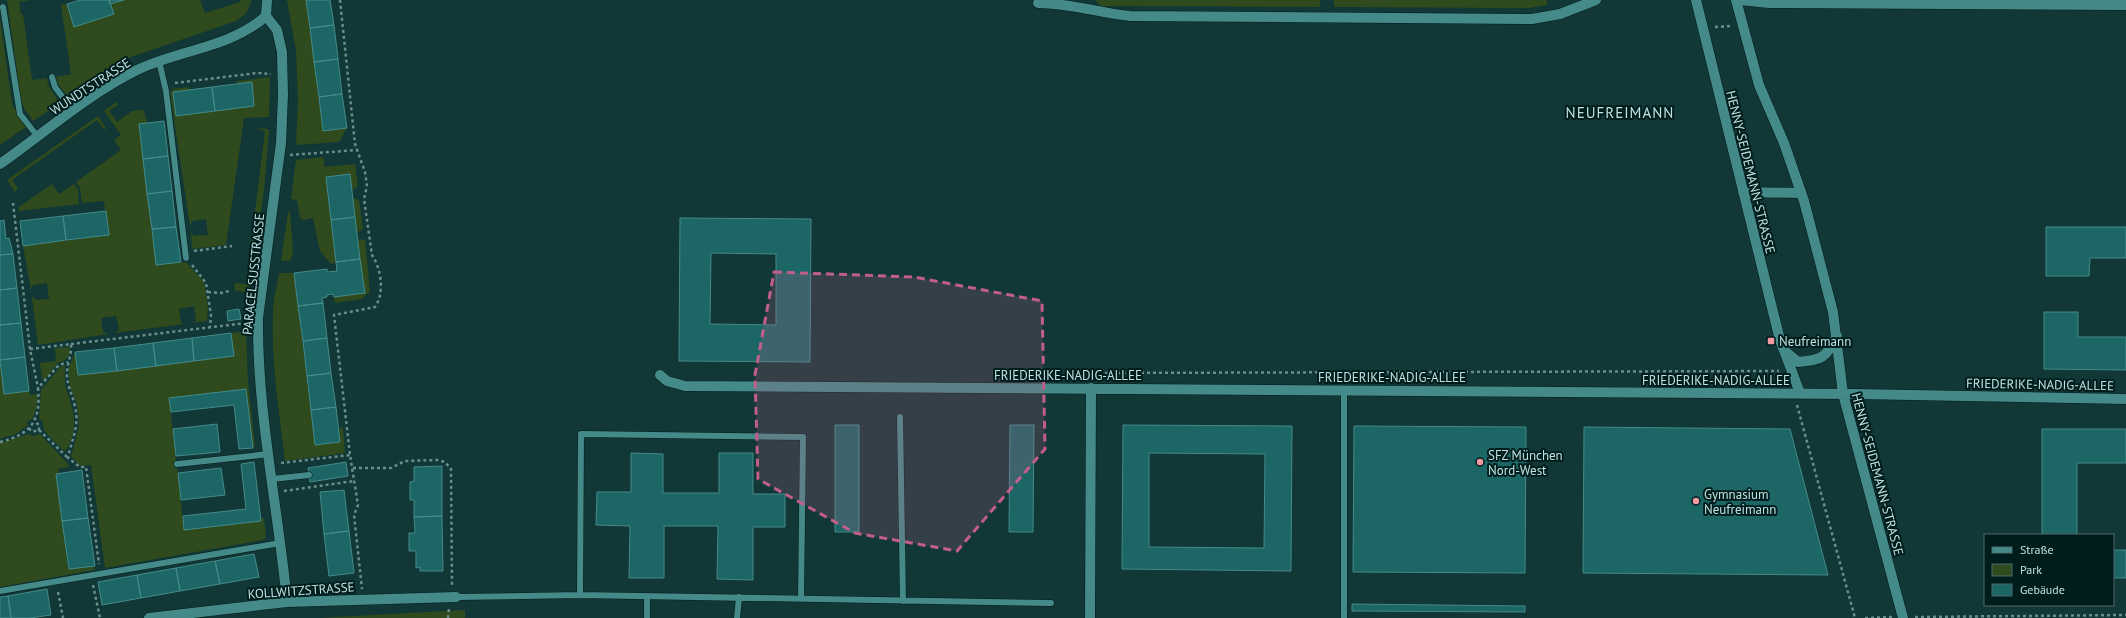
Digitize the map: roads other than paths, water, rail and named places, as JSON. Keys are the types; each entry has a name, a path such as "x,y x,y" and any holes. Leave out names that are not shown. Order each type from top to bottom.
{"street":[{"path":"266,16 268,0"},
{"path":"1048,0 1038,3 1063,4 1101,13 1130,16 1524,19 1560,14 1596,0"},
{"name":"HENNY-SEIDEMANN-STRASSE","path":"1696,0 1701,28 1780,340 1798,393"},
{"name":"HENNY-SEIDEMANN-STRASSE","path":"1736,0 1760,85 1801,193 1833,312 1843,394 1902,617"},
{"path":"1740,0 1769,3 2126,5"},
{"name":"WUNDTSTRASSE","path":"0,164 121,79 159,61 240,34 255,27 266,16"},
{"name":"PARACELSUSSTRASSE","path":"266,16 277,30 282,52 283,96 280,154 258,321 259,366 287,602"},
{"path":"1743,192 1801,193"},
{"path":"1784,350 1798,362 1818,359 1828,353 1836,336"},
{"name":"FRIEDERIKE-NADIG-ALLEE","path":"660,375 667,381 685,386 1798,393 2126,399"},
{"path":"1090,618 1091,388"},
{"name":"KOLLWITZSTRASSE","path":"149,618 287,602 453,597"}],"lane":[{"path":"3,8 20,114 38,137"},
{"path":"159,61 165,86 186,255"},
{"path":"52,77 56,87 74,111"},
{"path":"1344,390 1344,618"},
{"path":"900,417 902,601"},
{"path":"580,595 581,434 803,437 801,598"},
{"path":"177,464 269,454"},
{"path":"272,479 309,475"},
{"path":"0,591 90,574 280,543"},
{"path":"453,597 580,595 1051,603"},
{"path":"647,596 648,618"},
{"path":"737,618 738,597"}],"place":[{"name":"Neufreimann","path":"1771,341"},
{"name":"SFZ München Nord-West","path":"1480,462"},
{"name":"Gymnasium Neufreimann","path":"1696,501"}],"district":[{"name":"NEUFREIMANN","path":"1620,113"}]}
